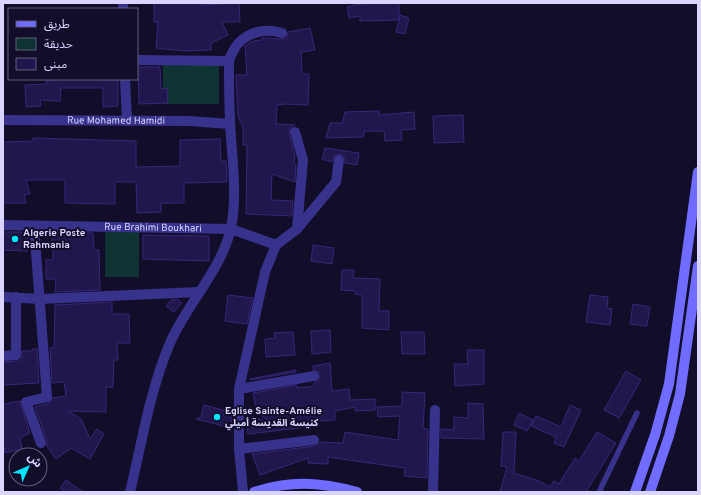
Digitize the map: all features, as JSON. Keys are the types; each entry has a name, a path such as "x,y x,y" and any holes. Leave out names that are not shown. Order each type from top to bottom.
{"main road":[{"path":"635,492 655,435 669,384 698,172"},
{"path":"650,492 669,436 680,394 698,266"},
{"path":"254,492 292,484 313,483 357,492"}],"street":[{"path":"130,492 152,398 163,361 178,325 221,256 231,230 234,201 228,61 239,41 252,33 267,30 282,33"},
{"path":"138,60 228,61"},
{"path":"125,80 127,121"},
{"name":"Rue Mohamed Hamidi","path":"3,120 189,121 230,124"},
{"path":"295,132 303,160 297,229"},
{"path":"242,492 239,449 239,389 265,272 276,246 297,229 336,182 339,160"},
{"name":"Rue Brahimi Boukhari","path":"3,225 231,230 276,246"},
{"path":"34,226 47,397 26,402 41,443"},
{"path":"3,298 16,297 40,299 199,292"},
{"path":"3,356 16,355 16,297"},
{"path":"239,389 314,376"},
{"path":"433,492 435,410"},
{"path":"239,449 314,440"}],"lane":[{"path":"599,492 637,413"}],"green space":[{"path":"219,62 219,104 163,104 163,63"},
{"path":"105,232 139,232 139,277 105,277"}],"building":[{"path":"154,3 202,3 202,5 239,3 240,22 222,22 228,35 211,43 211,50 185,51 156,48 158,22 154,22"},
{"path":"399,3 399,20 360,21 360,16 349,18 347,7 360,4"},
{"path":"400,15 409,18 405,34 396,32"},
{"path":"310,28 315,50 301,52 302,74 309,74 308,105 277,105 276,124 295,125 290,128 289,133 295,156 295,182 272,174 271,200 293,201 292,216 246,214 247,145 243,145 243,128 238,116 236,75 247,75 245,46 253,41 262,40 262,38 284,39 287,37 288,32"},
{"path":"138,67 160,67 161,89 167,88 168,103 139,104"},
{"path":"47,80 118,80 118,106 103,107 103,88 61,88 60,101 40,100 41,106 26,107 25,85 46,84"},
{"path":"379,111 379,115 414,112 415,129 401,130 402,140 385,141 384,131 365,131 363,137 326,138 330,123 342,123 345,112"},
{"path":"463,115 464,142 434,143 433,116"},
{"path":"33,138 136,141 136,167 180,166 180,140 220,139 221,161 226,161 227,182 184,183 184,203 161,203 161,212 137,213 136,182 115,182 115,204 65,203 65,180 26,180 30,194 24,195 26,203 3,203 3,142 33,141"},
{"path":"325,148 359,153 357,165 345,163 345,157 340,154 334,156 332,162 322,159"},
{"name":"Algerie Poste Rahmania","path":"3,232 28,232 27,251 3,250"},
{"path":"52,232 93,233 94,250 99,250 100,290 55,292 56,279 46,279 46,260 53,260"},
{"path":"143,235 209,236 209,261 143,259"},
{"path":"313,245 334,248 332,264 311,261"},
{"path":"342,270 354,270 353,278 380,279 379,311 389,311 389,330 362,328 362,295 355,294 355,291 341,290"},
{"path":"228,295 253,298 247,324 225,321"},
{"path":"590,295 608,297 607,308 612,309 610,325 586,322"},
{"path":"177,299 182,303 174,312 166,306 171,300"},
{"path":"112,302 112,314 129,314 130,343 117,343 118,360 114,360 113,387 106,387 106,412 68,411 81,419 90,439 97,429 104,434 90,459 71,448 56,459 47,446 47,441 35,407 49,403 53,398 66,396 64,382 52,383 50,348 54,348 55,305"},
{"path":"633,304 650,307 647,326 630,324"},
{"path":"330,330 331,352 312,354 311,331"},
{"path":"293,332 295,355 266,357 265,339 275,338 274,333"},
{"path":"401,332 424,332 425,354 402,354"},
{"path":"32,349 37,349 39,383 3,385 3,362 19,361 22,358 22,351 32,351"},
{"path":"467,350 484,350 484,384 455,386 454,364 468,364"},
{"path":"330,363 332,391 349,389 350,400 375,399 375,410 355,411 355,407 335,411 335,420 318,421 318,419 297,423 299,428 248,434 246,416 271,422 257,413 253,393 297,385 297,388 314,386 314,383 318,381 320,375 319,372 313,370 313,366"},
{"path":"296,370 296,372 250,380 250,379"},
{"path":"626,371 641,380 619,418 604,410"},
{"path":"402,392 425,393 423,428 428,429 427,478 404,476 405,468 328,457 328,464 308,463 308,458 260,475 252,454 315,446 320,442 343,443 345,432 398,440 400,416 378,417 377,407 402,406"},
{"path":"20,401 30,433 20,438 22,447 8,447 8,452 5,453 3,444 3,404"},
{"path":"468,403 483,404 484,439 441,438 441,429 454,430 454,417 468,418"},
{"name":"Eglise Sainte-Amélie كنيسة القديسة أميلي","path":"204,405 226,411 223,415 232,415 231,428 196,419 201,417"},
{"path":"570,405 581,410 564,447 554,443 556,437 531,426 536,416 561,427"},
{"path":"519,413 533,420 527,431 514,425"},
{"path":"503,432 516,432 514,473 539,481 550,487 554,481 559,484 575,458 579,461 597,432 616,443 586,492 500,492 507,467 501,466"},
{"path":"66,480 83,492 66,492 60,488"}],"place":[{"name":"Algerie Poste Rahmania","path":"15,239"},
{"name":"Eglise Sainte-Amélie كنيسة القديسة أميلي","path":"217,417"}]}
